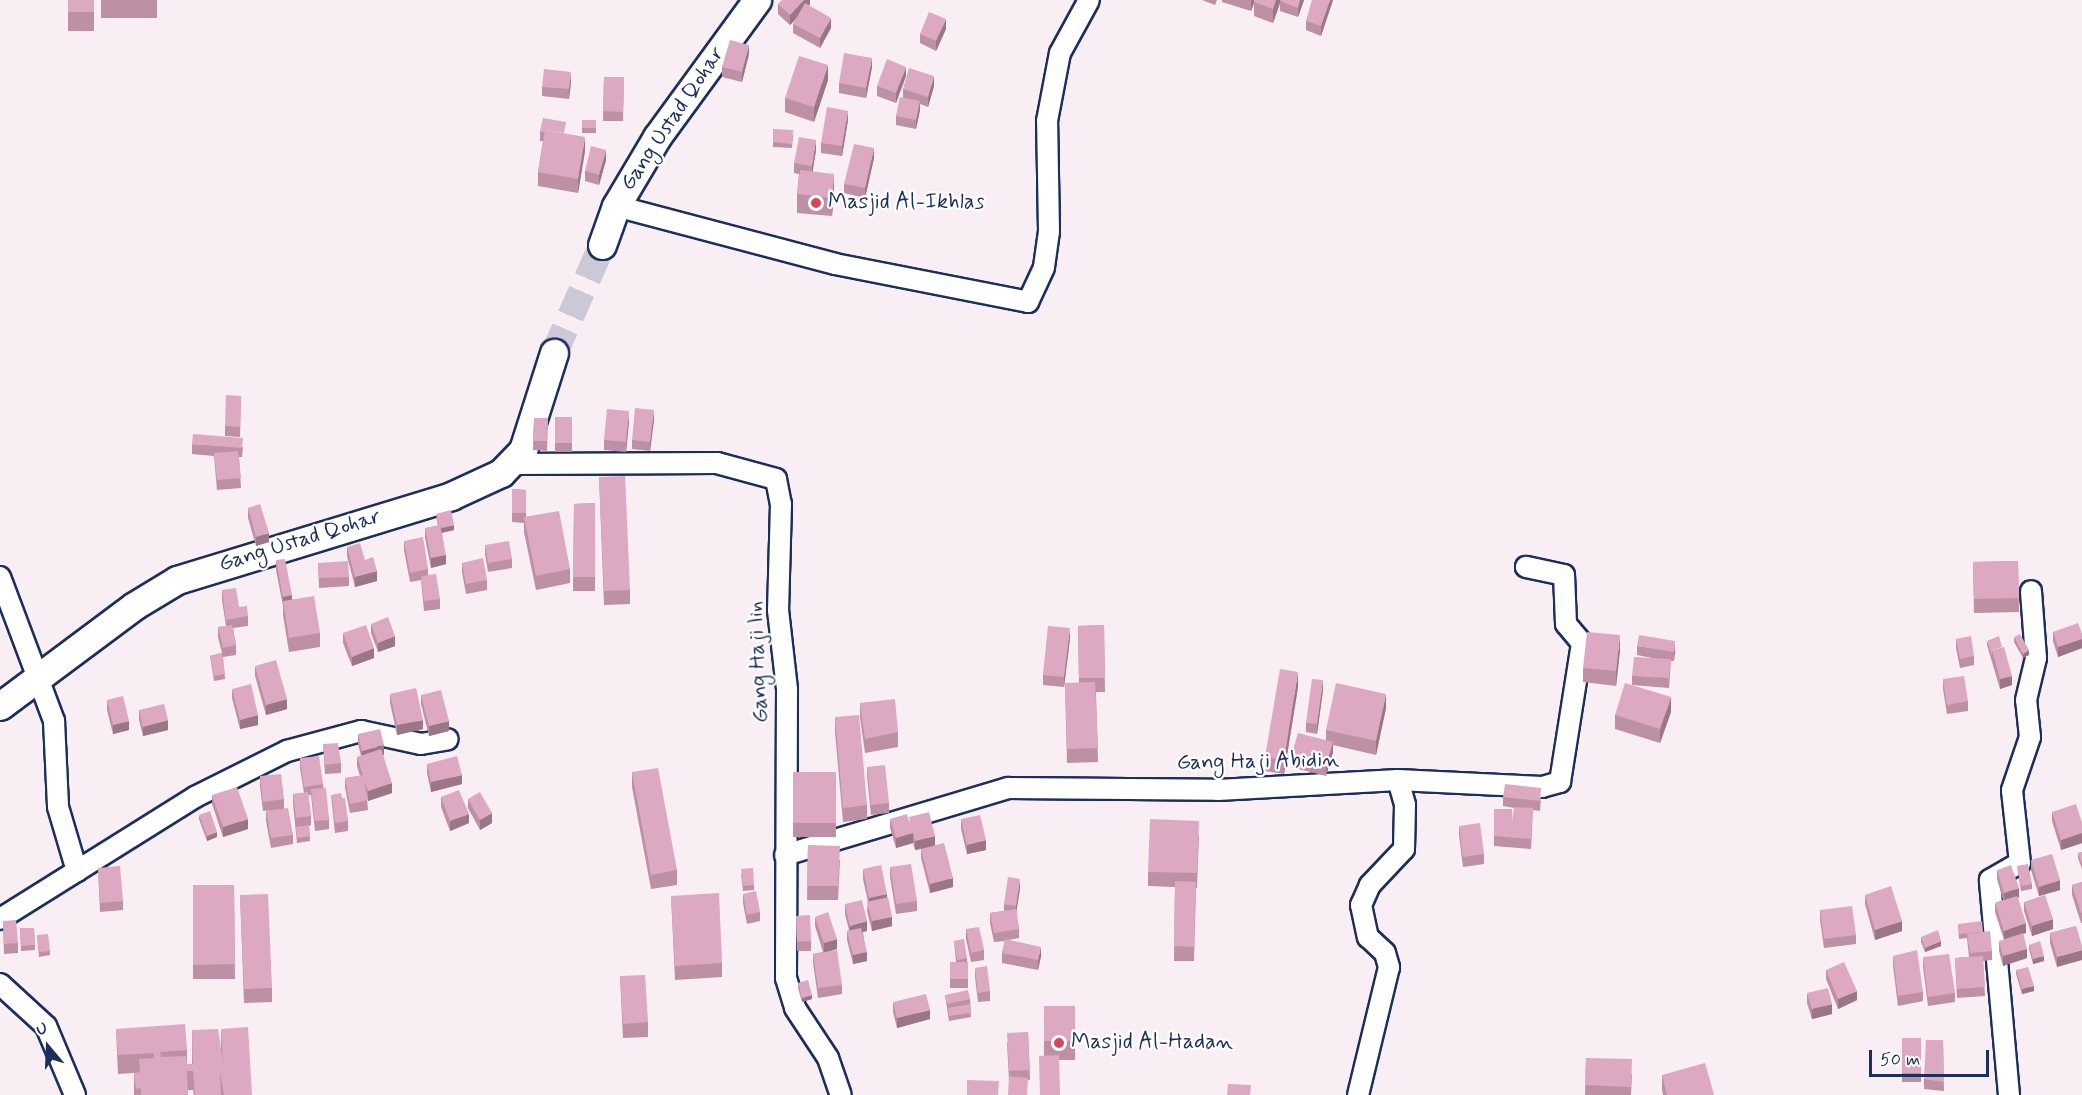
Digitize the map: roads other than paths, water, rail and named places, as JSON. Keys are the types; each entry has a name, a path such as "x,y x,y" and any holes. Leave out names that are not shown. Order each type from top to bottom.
{"street":[{"name":"Gang Ustad Qohar","path":"602,245 616,206 699,73 758,0"},
{"path":"616,206 836,264 1028,302 1044,267 1049,231 1047,121 1060,53 1089,0"},
{"path":"513,464 554,353"},
{"name":"Gang Haji Iin","path":"513,464 717,463 776,479 781,504 778,610 787,689 786,978 841,1095"},
{"name":"Gang Ustad Qohar","path":"0,706 36,682 126,611 177,580 451,496 513,464"},
{"name":"Gang Haji Abidin","path":"785,855 1008,788 1218,790 1398,780 1542,787 1560,782 1582,643 1566,624 1564,575 1526,567"},
{"path":"0,578 36,682 54,722 56,798 77,871"},
{"path":"2009,1095 1990,880 2020,863 2012,790 2030,736 2026,700 2036,658 2031,591"},
{"path":"0,919 195,797 309,742 362,730 421,744 448,740"},
{"path":"1358,1095 1389,968 1385,953 1368,937 1361,904 1370,885 1404,849 1405,805 1398,780"},
{"path":"0,984 46,1026 75,1095"}],"tunnel":[{"path":"554,353 602,245"}],"place":[{"name":"Masjid Al-Ikhlas","path":"816,203"},
{"name":"Masjid Al-Hadan","path":"1059,1043"}]}
